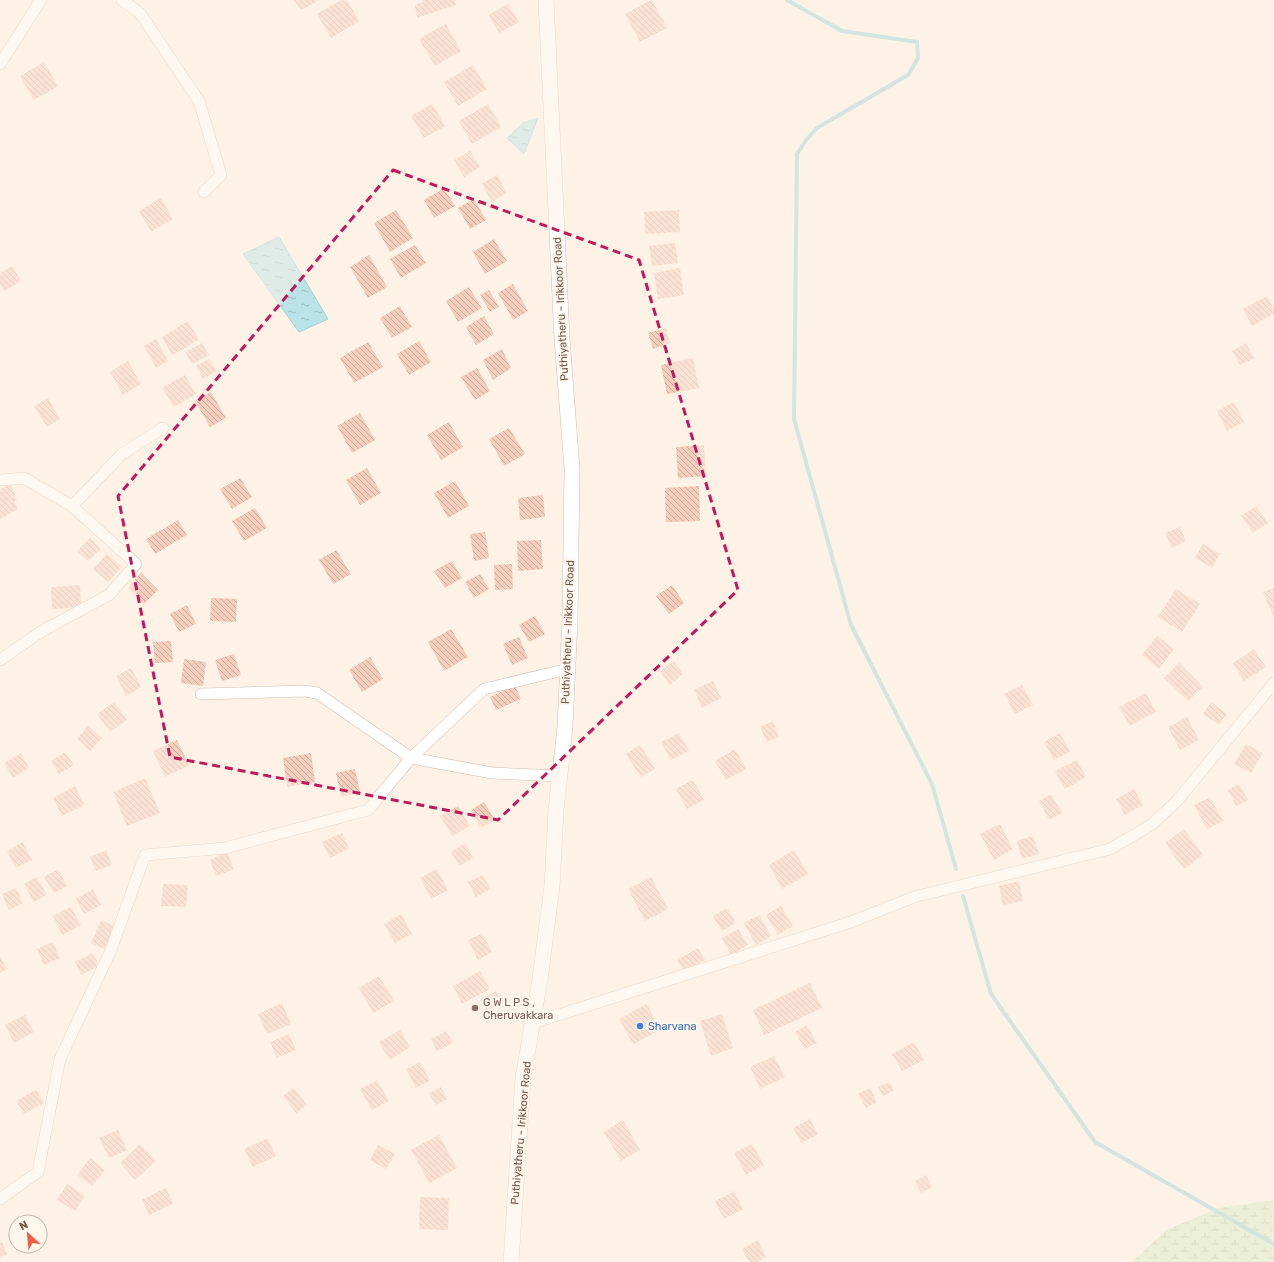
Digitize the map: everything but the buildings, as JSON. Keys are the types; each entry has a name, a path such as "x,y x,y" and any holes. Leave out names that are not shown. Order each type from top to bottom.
{"main road":[{"name":"Puthiyatheru - Irikkoor Road","path":"511,1262 523,1078 533,1023 552,886 559,776 565,727 568,669 572,469 562,340 546,0"}],"street":[{"path":"0,64 41,0"},
{"path":"122,0 140,13 199,101 221,175 204,192"},
{"path":"72,506 122,454 163,428"},
{"path":"0,480 24,478 72,506 136,564 110,595 42,631 0,660"},
{"path":"0,1199 38,1172 60,1059 111,950 145,854 225,848 368,810 411,758 484,689 568,669"},
{"path":"533,1023 851,922 914,897 1110,849 1151,825 1177,801 1206,768 1274,683"},
{"path":"201,694 304,691 317,693 411,758 492,773 559,776"}],"highlighted area":[{"path":"393,170 639,260 738,590 498,820 170,757 118,496"}],"green space":[{"path":"1273,1200 1274,1262 1132,1262 1166,1230 1219,1208"}],"water":[{"path":"538,118 524,154 507,138 523,123"},
{"path":"279,237 328,319 299,332 243,254"}],"waterway":[{"path":"787,0 842,31 917,42 918,58 908,75 817,128 806,140 797,154 794,419 851,625 932,784 956,869"},
{"path":"963,896 991,994 1095,1142 1274,1244"}],"place":[{"name":"G W L P S , Cheruvakkara","path":"475,1008"},
{"name":"Sharvana","path":"640,1026"}]}
